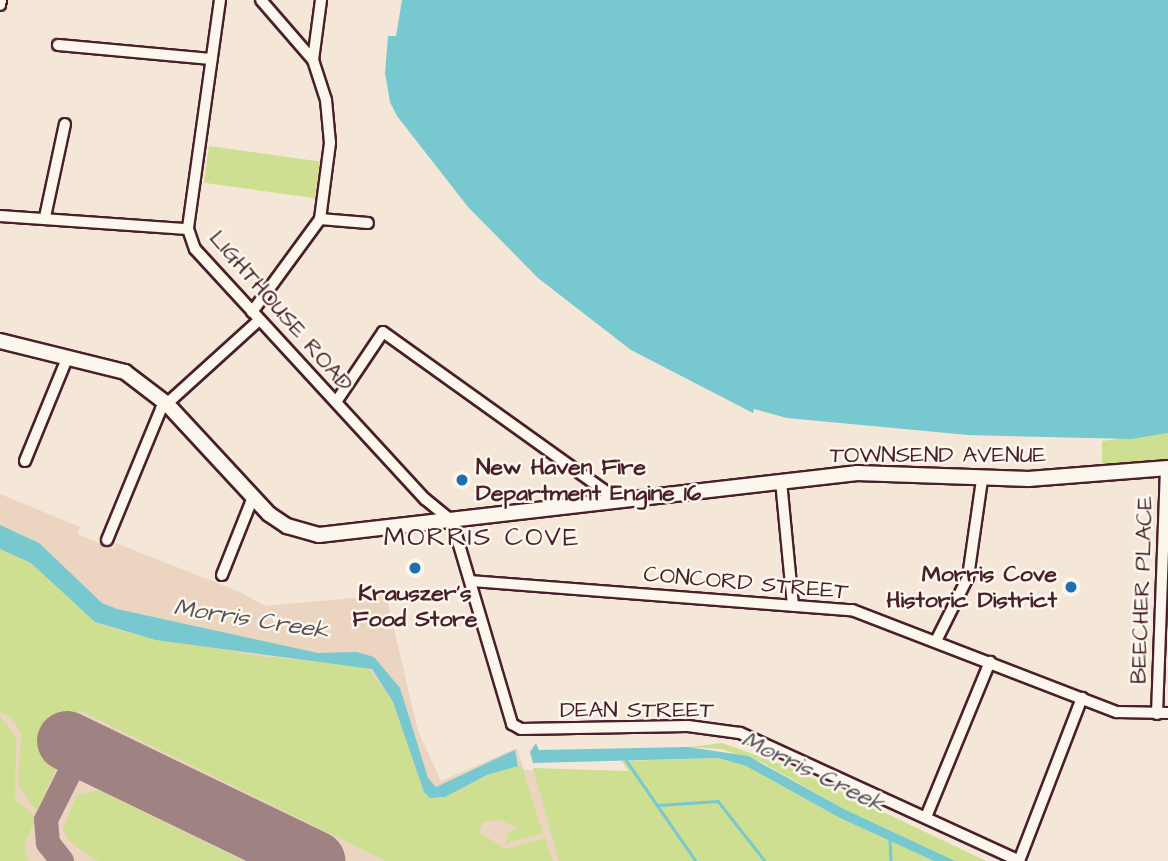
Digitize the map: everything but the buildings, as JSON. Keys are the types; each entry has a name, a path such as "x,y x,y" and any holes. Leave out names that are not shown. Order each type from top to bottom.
{"main road":[{"name":"TOWNSEND AVENUE","path":"0,341 105,365 143,382 167,404 253,497 286,526 319,535 781,481 875,473 982,480 1167,468"}],"street":[{"name":"LIGHTHOUSE ROAD","path":"220,0 188,229 195,249 425,499 452,520"},
{"path":"107,540 161,410 256,316 320,219 330,143 326,100 313,60 261,0"},
{"path":"313,60 321,0"},
{"path":"58,45 211,59"},
{"path":"45,217 65,124"},
{"path":"0,216 45,217 188,229"},
{"path":"320,219 368,223"},
{"path":"335,402 383,332 604,490 611,501"},
{"path":"25,461 68,356"},
{"name":"BEECHER PLACE","path":"1162,713 1167,468"},
{"path":"936,641 968,578 982,480"},
{"path":"781,481 793,605"},
{"path":"222,575 253,497"},
{"path":"452,520 471,581"},
{"name":"CONCORD STREET","path":"471,581 852,610 1117,712 1162,713"},
{"name":"DEAN STREET","path":"471,581 508,716 521,729 715,727 769,744 1019,861"},
{"path":"926,817 989,662"},
{"path":"1019,861 1082,698"}],"shaded area":[{"path":"0,494 80,527 78,534 113,549 116,543 240,592 265,606 386,595 418,731 441,781 517,748 524,770 629,771 883,841 899,833 986,861 0,861"}],"green space":[{"path":"209,146 320,162 315,198 204,183"},
{"path":"1168,432 1168,463 1102,468 1102,441"},
{"path":"0,549 31,563 95,622 123,632 259,656 367,667 393,702 424,792 441,799 511,765 522,767 543,833 505,844 509,832 518,827 499,820 483,822 479,832 506,849 545,838 553,861 386,861 81,711 37,812 18,784 21,734 15,722 0,711"},
{"path":"0,716 16,738 15,799 36,818 24,845 28,861 0,861"},
{"path":"722,743 789,767 986,861 955,861 844,809 761,762 721,749 688,747"},
{"path":"718,758 746,766 840,818 934,861 559,861 533,768 628,771 622,761"},
{"path":"97,790 244,861 98,861 69,841 63,829 76,796"}],"water":[{"path":"402,0 1168,0 1168,433 1131,439 968,435 787,418 754,409 753,413 631,350 538,278 468,207 397,116 390,102 385,73 388,36 396,36"},
{"path":"0,525 39,543 102,603 117,609 318,653 357,652 374,657 400,688 428,778 436,787 515,750 518,766 487,775 445,797 430,798 424,792 393,702 372,669 156,640 95,622 31,563 0,549"},
{"path":"536,743 539,750 688,747 748,756 844,809 955,861 934,861 840,818 746,766 718,758 533,763 530,752"}],"waterway":[{"path":"626,760 696,861"},
{"path":"658,805 718,801 765,861"},
{"path":"890,840 891,861"}],"taxiway":[{"path":"62,861 48,843 46,820 82,748"}],"runway":[{"path":"67,741 315,861"}],"place":[{"name":"New Haven Fire Department Engine 16","path":"462,480"},
{"name":"Krauszer's Food Store","path":"415,568"},
{"name":"Morris Cove Historic District","path":"1071,587"}],"district":[{"name":"MORRIS COVE","path":"482,538"}],"water label":[{"name":"Morris Creek","path":"251,620"},
{"name":"Morris Creek","path":"813,773"}]}
